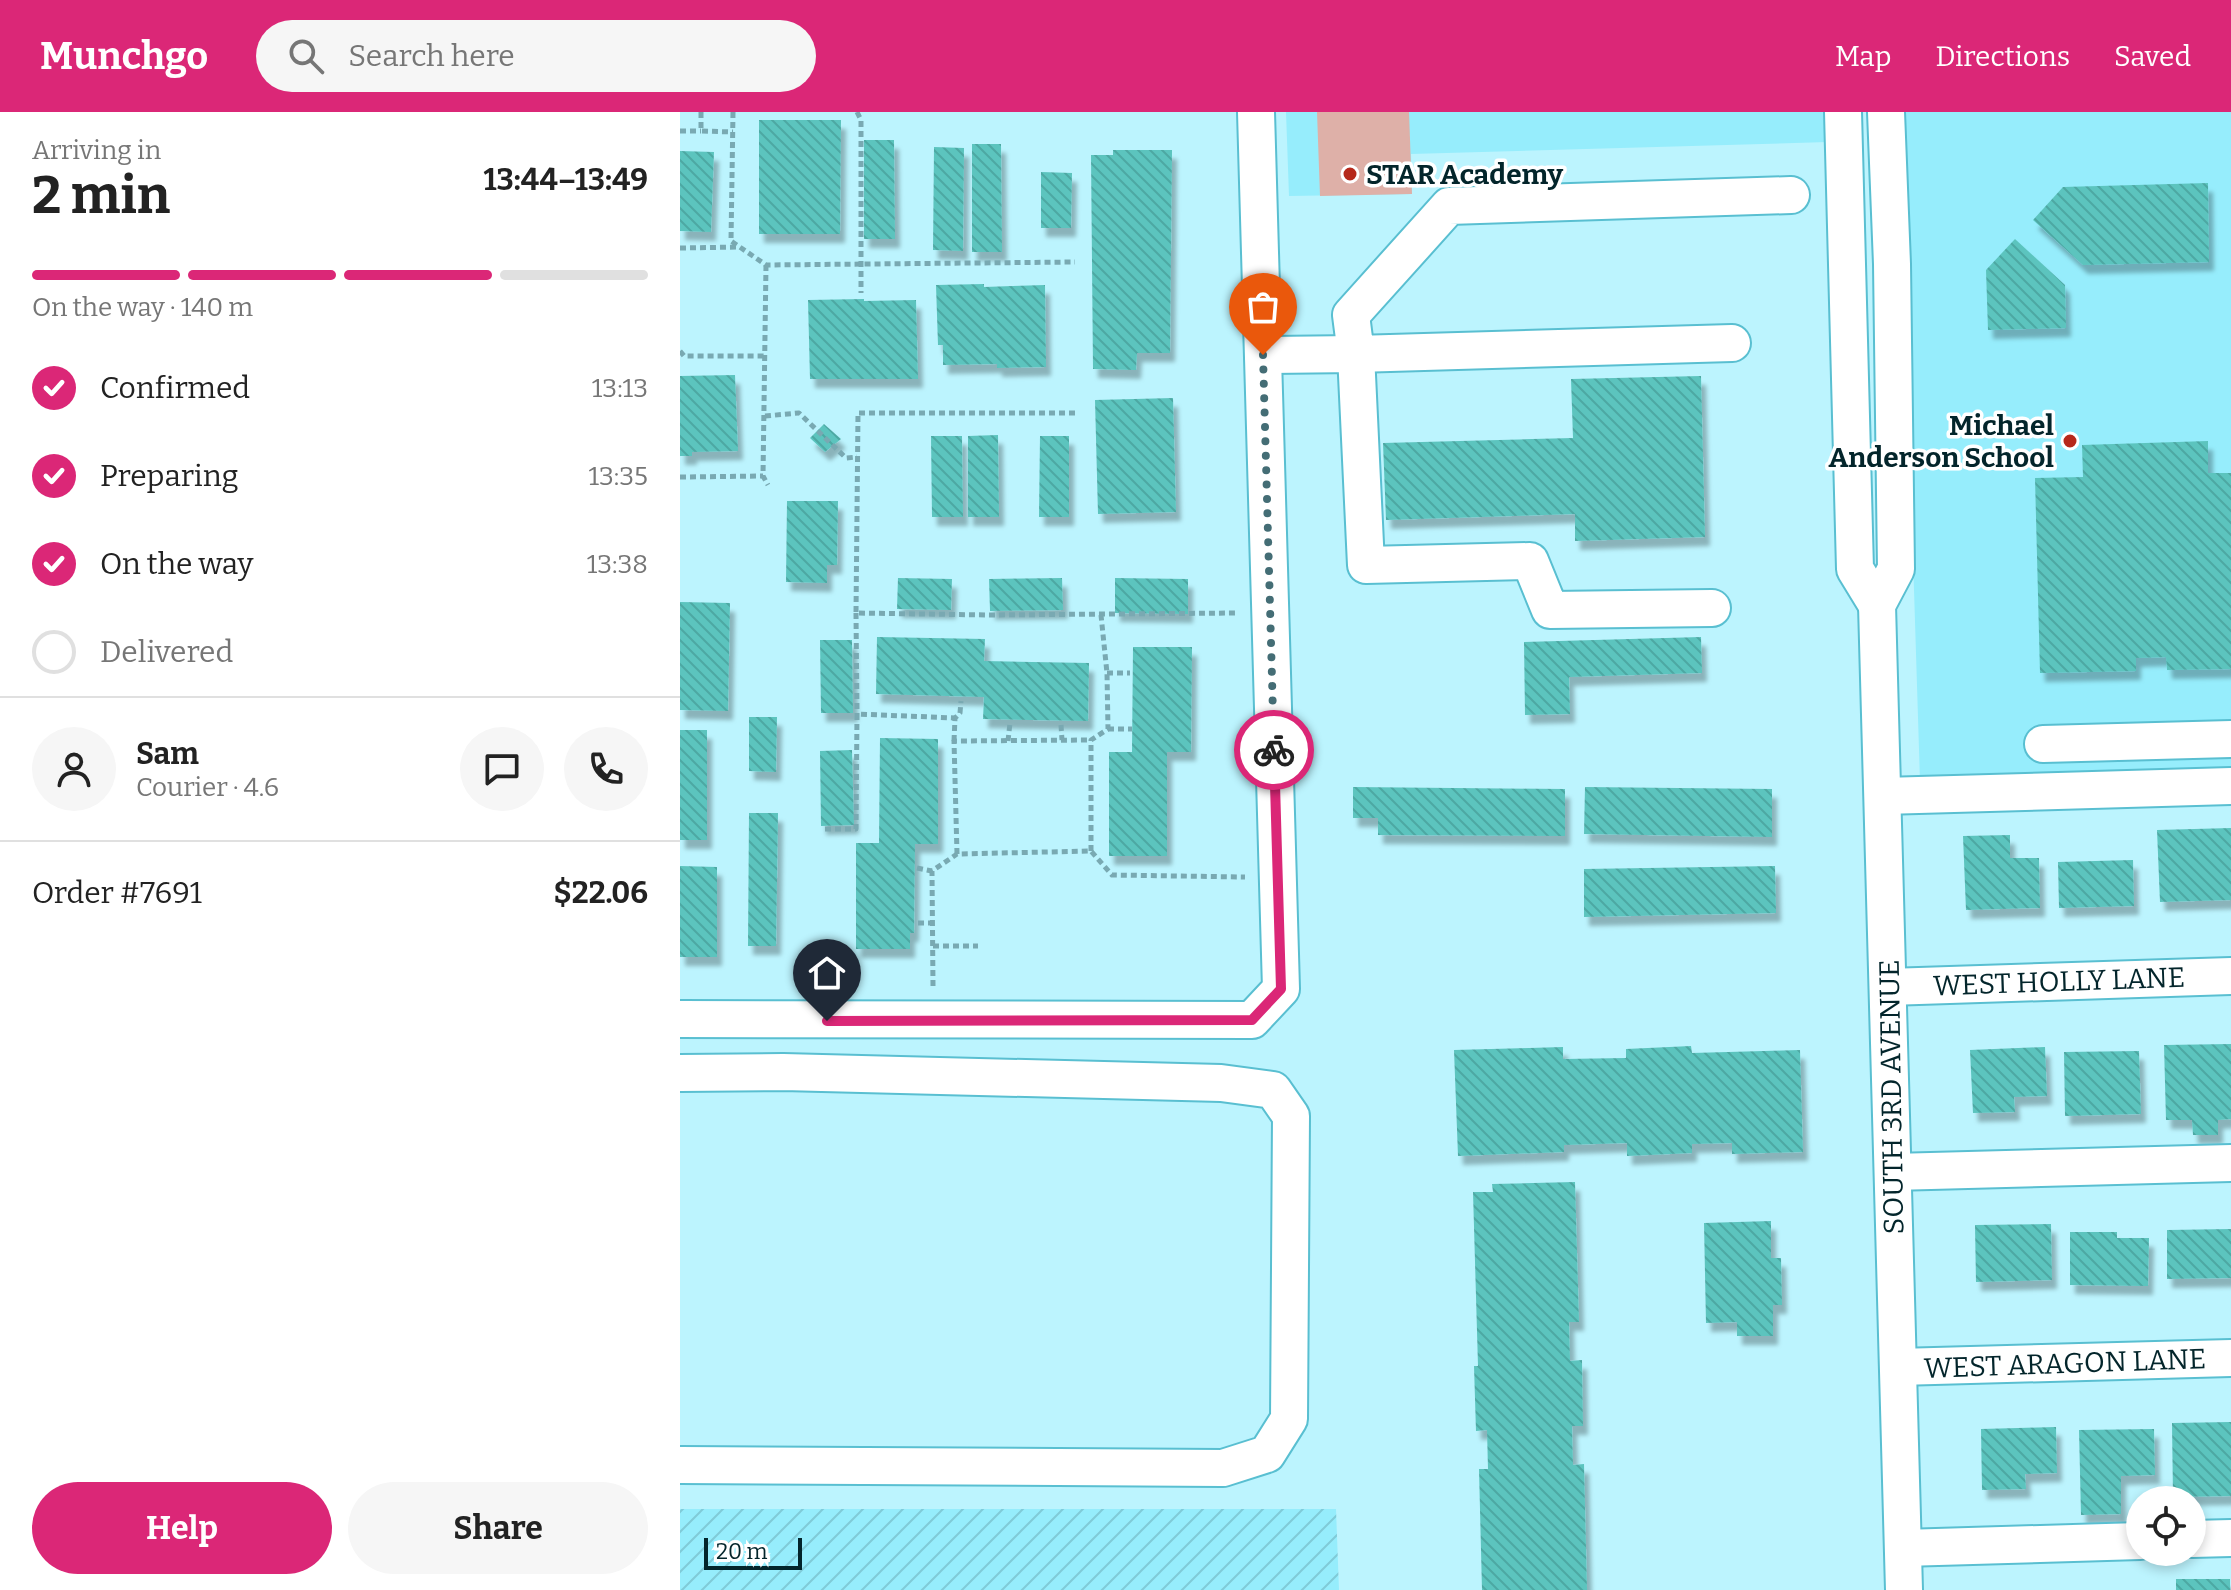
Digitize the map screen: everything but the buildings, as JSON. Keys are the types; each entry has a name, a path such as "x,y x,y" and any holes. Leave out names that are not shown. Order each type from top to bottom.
{"street":[{"path":"680,1019 1252,1020 1281,989 1256,112"},
{"name":"SOUTH 3RD AVENUE","path":"1843,112 1855,569 1877,605"},
{"name":"SOUTH 3RD AVENUE","path":"1886,112 1892,264 1896,569 1877,605 1904,1590"},
{"path":"1712,608 1550,610 1530,561 1366,565 1356,354 1351,315 1449,206 1791,195"},
{"path":"1263,355 1732,343"},
{"path":"2043,744 2231,739"},
{"path":"1883,796 2231,786"},
{"name":"WEST HOLLY LANE","path":"1888,987 2231,976"},
{"path":"1114,1081 1116,1021"},
{"path":"680,1073 783,1072 1221,1083 1273,1090 1291,1116 1289,1419 1267,1454 1223,1468 680,1465"},
{"path":"1893,1172 2231,1163"},
{"name":"WEST ARAGON LANE","path":"1898,1367 2231,1358"},
{"path":"2206,1539 2231,1538"},
{"path":"1903,1548 2126,1541"}],"path":[{"path":"701,112 701,131"},
{"path":"733,112 731,241 766,265 1075,262"},
{"path":"857,112 861,120 861,293"},
{"path":"680,131 733,132"},
{"path":"680,248 739,247"},
{"path":"766,265 763,476 768,485"},
{"path":"680,351 684,356 765,356"},
{"path":"765,416 799,413 846,458 857,457"},
{"path":"825,829 856,829 858,413 1075,413"},
{"path":"680,477 763,476"},
{"path":"856,613 1237,614 1236,600"},
{"path":"1101,615 1107,673 1108,729"},
{"path":"1107,673 1130,673"},
{"path":"957,854 954,741 955,718 960,713 961,701"},
{"path":"857,714 955,718"},
{"path":"1008,741 1010,723"},
{"path":"1061,725 1062,740"},
{"path":"954,741 1091,740 1108,729 1132,729"},
{"path":"1091,740 1091,851 1112,875 1245,874 1245,892"},
{"path":"917,868 932,871 957,854 1091,851"},
{"path":"932,871 933,994"},
{"path":"918,923 932,923"},
{"path":"933,946 978,946"}],"shaded area":[{"name":"STAR Academy","path":"1286,112 1827,112 1828,142 1411,154 1412,194 1289,196"},
{"path":"1317,112 1409,112 1412,194 1320,196"},
{"name":"Michael Anderson School","path":"1899,112 2231,112 2231,770 1920,781"},
{"path":"680,1509 1336,1509 1339,1590 680,1590"}],"way so far":[{"path":"1263,355 1274,750"}],"place":[{"name":"STAR Academy","path":"1350,174"},
{"name":"Michael Anderson School","path":"2070,441"}],"route":[{"path":"827,1021 1252,1020 1281,989 1274,750"}]}
